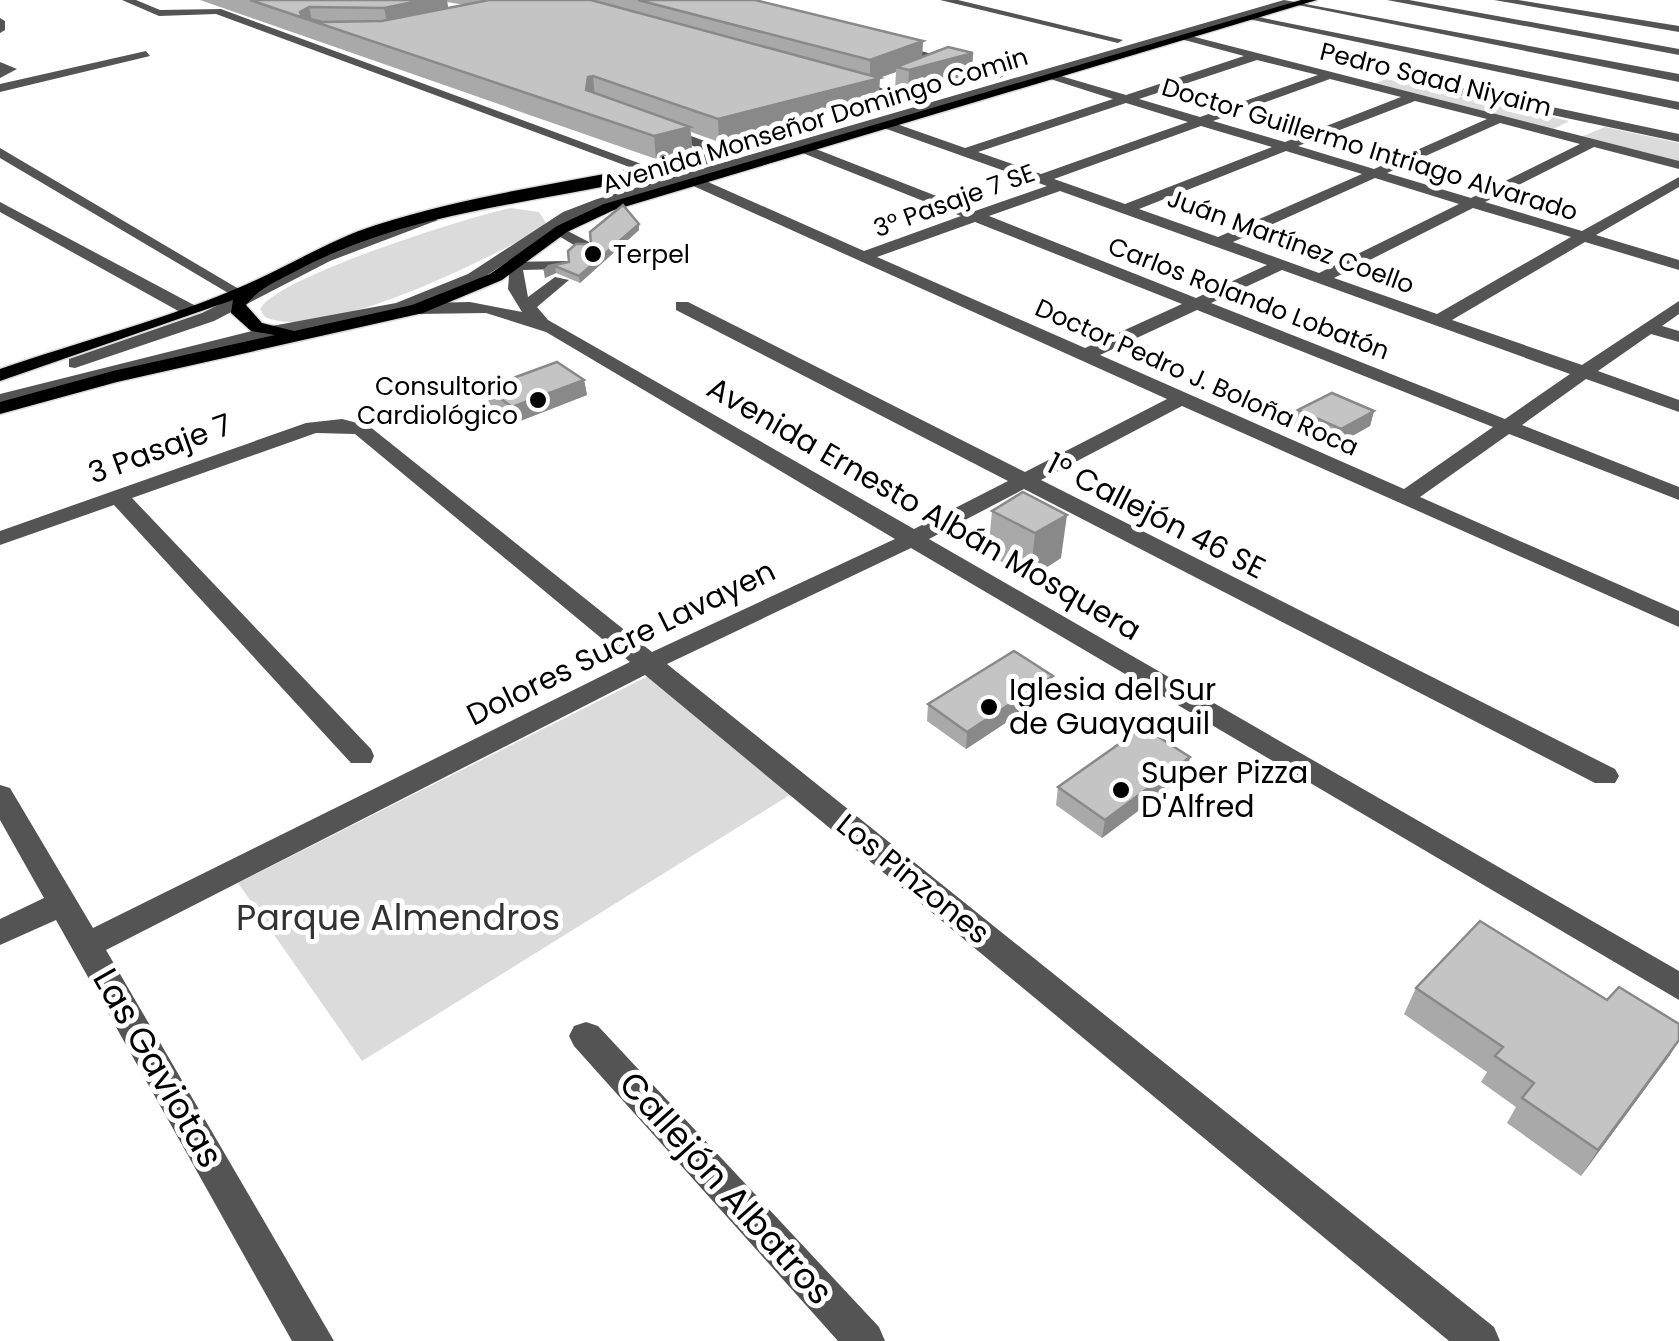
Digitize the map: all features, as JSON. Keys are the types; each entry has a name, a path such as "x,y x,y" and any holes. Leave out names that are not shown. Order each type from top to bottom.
{"main road":[{"name":"Avenida Monseñor Domingo Comin","path":"0,375 188,309 242,295 299,261 353,238 442,211 656,172 727,154 1261,0"},
{"name":"Avenida Monseñor Domingo Comin","path":"0,408 113,377 417,308 472,288 516,265 563,225 609,208 797,147 1302,1"},
{"path":"504,198 552,203 563,225"},
{"path":"242,295 246,321 272,331 311,332"}],"street":[{"path":"127,0 160,13 217,11 656,172"},
{"path":"214,0 324,36"},
{"path":"945,0 1118,40"},
{"name":"Avenida Monseñor Domingo Comin","path":"0,387 242,295 361,243 437,218 685,169 1278,0"},
{"path":"1392,0 1679,52"},
{"path":"1499,0 1679,29"},
{"path":"1302,1 1679,78"},
{"name":"Avenida Monseñor Domingo Comin","path":"0,400 272,331 360,316 436,295 563,225 797,147 1302,1"},
{"path":"1403,60 1524,5"},
{"path":"1662,26 1679,17"},
{"path":"1249,18 1679,106"},
{"path":"0,21 0,30"},
{"name":"Pedro Saad Niyaim","path":"1188,36 1679,138"},
{"path":"870,42 1000,74"},
{"path":"964,152 1262,53"},
{"name":"Pedro Saad Niyaim","path":"1262,53 1354,82 1679,166"},
{"path":"0,88 146,54"},
{"path":"917,72 948,60"},
{"path":"1562,135 1679,63"},
{"path":"0,65 10,69 0,74"},
{"path":"1354,82 1373,73"},
{"path":"1041,179 1330,75"},
{"name":"Doctor Guillermo Intriago Alvarado","path":"1048,76 1679,265"},
{"path":"836,80 910,100"},
{"path":"872,89 887,83"},
{"path":"1126,209 1412,96"},
{"path":"1220,242 1498,119"},
{"path":"644,123 727,154"},
{"name":"Juán Martínez Coello","path":"886,124 1679,406"},
{"path":"1322,278 1592,143"},
{"name":"Carlos Rolando Lobatón","path":"797,147 1679,494"},
{"path":"0,152 242,295"},
{"name":"Doctor Pedro J. Boloña Roca","path":"694,180 1679,620"},
{"path":"1440,320 1679,181"},
{"name":"3° Pasaje 7 SE","path":"864,256 1060,186"},
{"path":"0,206 188,309"},
{"path":"563,225 584,244"},
{"path":"1085,355 1282,264"},
{"path":"516,265 561,272 526,307 516,294 516,265"},
{"name":"Avenida Ernesto Albán Mosquera","path":"417,308 490,306 552,328"},
{"name":"1º Callejón 46 SE","path":"682,306 1605,776"},
{"path":"1405,498 1679,306"},
{"name":"Avenida Ernesto Albán Mosquera","path":"526,307 552,328 910,540 1679,987"},
{"path":"1648,327 1679,338"},
{"name":"Dolores Sucre Lavayen","path":"87,946 648,663 910,540 1183,398"},
{"name":"3 Pasaje 7","path":"0,538 313,426 342,424"},
{"name":"Los Pinzones","path":"342,424 362,430 1480,1341"},
{"path":"118,496 361,756"},
{"name":"Las Gaviotas","path":"0,795 314,1341"},
{"path":"0,933 62,903"},
{"name":"Callejón Albatros","path":"586,1036 865,1341"}],"green space":[{"path":"1386,79 1569,121 1552,130 1373,84"},
{"path":"1605,127 1679,143 1679,163 1578,138"},
{"path":"511,208 539,212 546,223 481,260 403,295 324,319 291,322 265,317 260,309 274,296 336,265 418,235"},
{"name":"Parque Almendros","path":"658,671 801,788 362,1061 238,883"}],"building":[{"path":"250,0 423,0 384,8 309,7 300,12 302,17 322,22 382,21 489,0 591,0 880,78 718,119 588,77 586,90 690,127 654,136"},
{"path":"638,0 755,0 923,41 870,60"},
{"path":"948,47 973,53 909,70 896,67"},
{"path":"623,205 639,224 579,276 555,266 544,271 549,266 569,262 568,251 576,244 591,244 590,232"},
{"path":"557,362 584,380 512,407 486,388"},
{"path":"1332,393 1374,411 1341,429 1298,410"},
{"path":"1023,492 1067,515 1035,533 992,511"},
{"path":"1014,651 1053,676 967,732 928,704"},
{"name":"Super Pizza D'Alfred","path":"1143,727 1190,757 1105,820 1058,787"},
{"path":"1480,921 1607,1000 1619,987 1679,1024 1679,1040 1598,1150 1522,1098 1534,1083 1495,1056 1503,1047 1416,988"}],"place":[{"name":"Terpel","path":"593,254"},
{"name":"Consultorio Cardiológico","path":"538,400"},
{"name":"Iglesia del Sur de Guayaquil","path":"989,707"},
{"name":"Super Pizza D'Alfred","path":"1121,790"}]}
